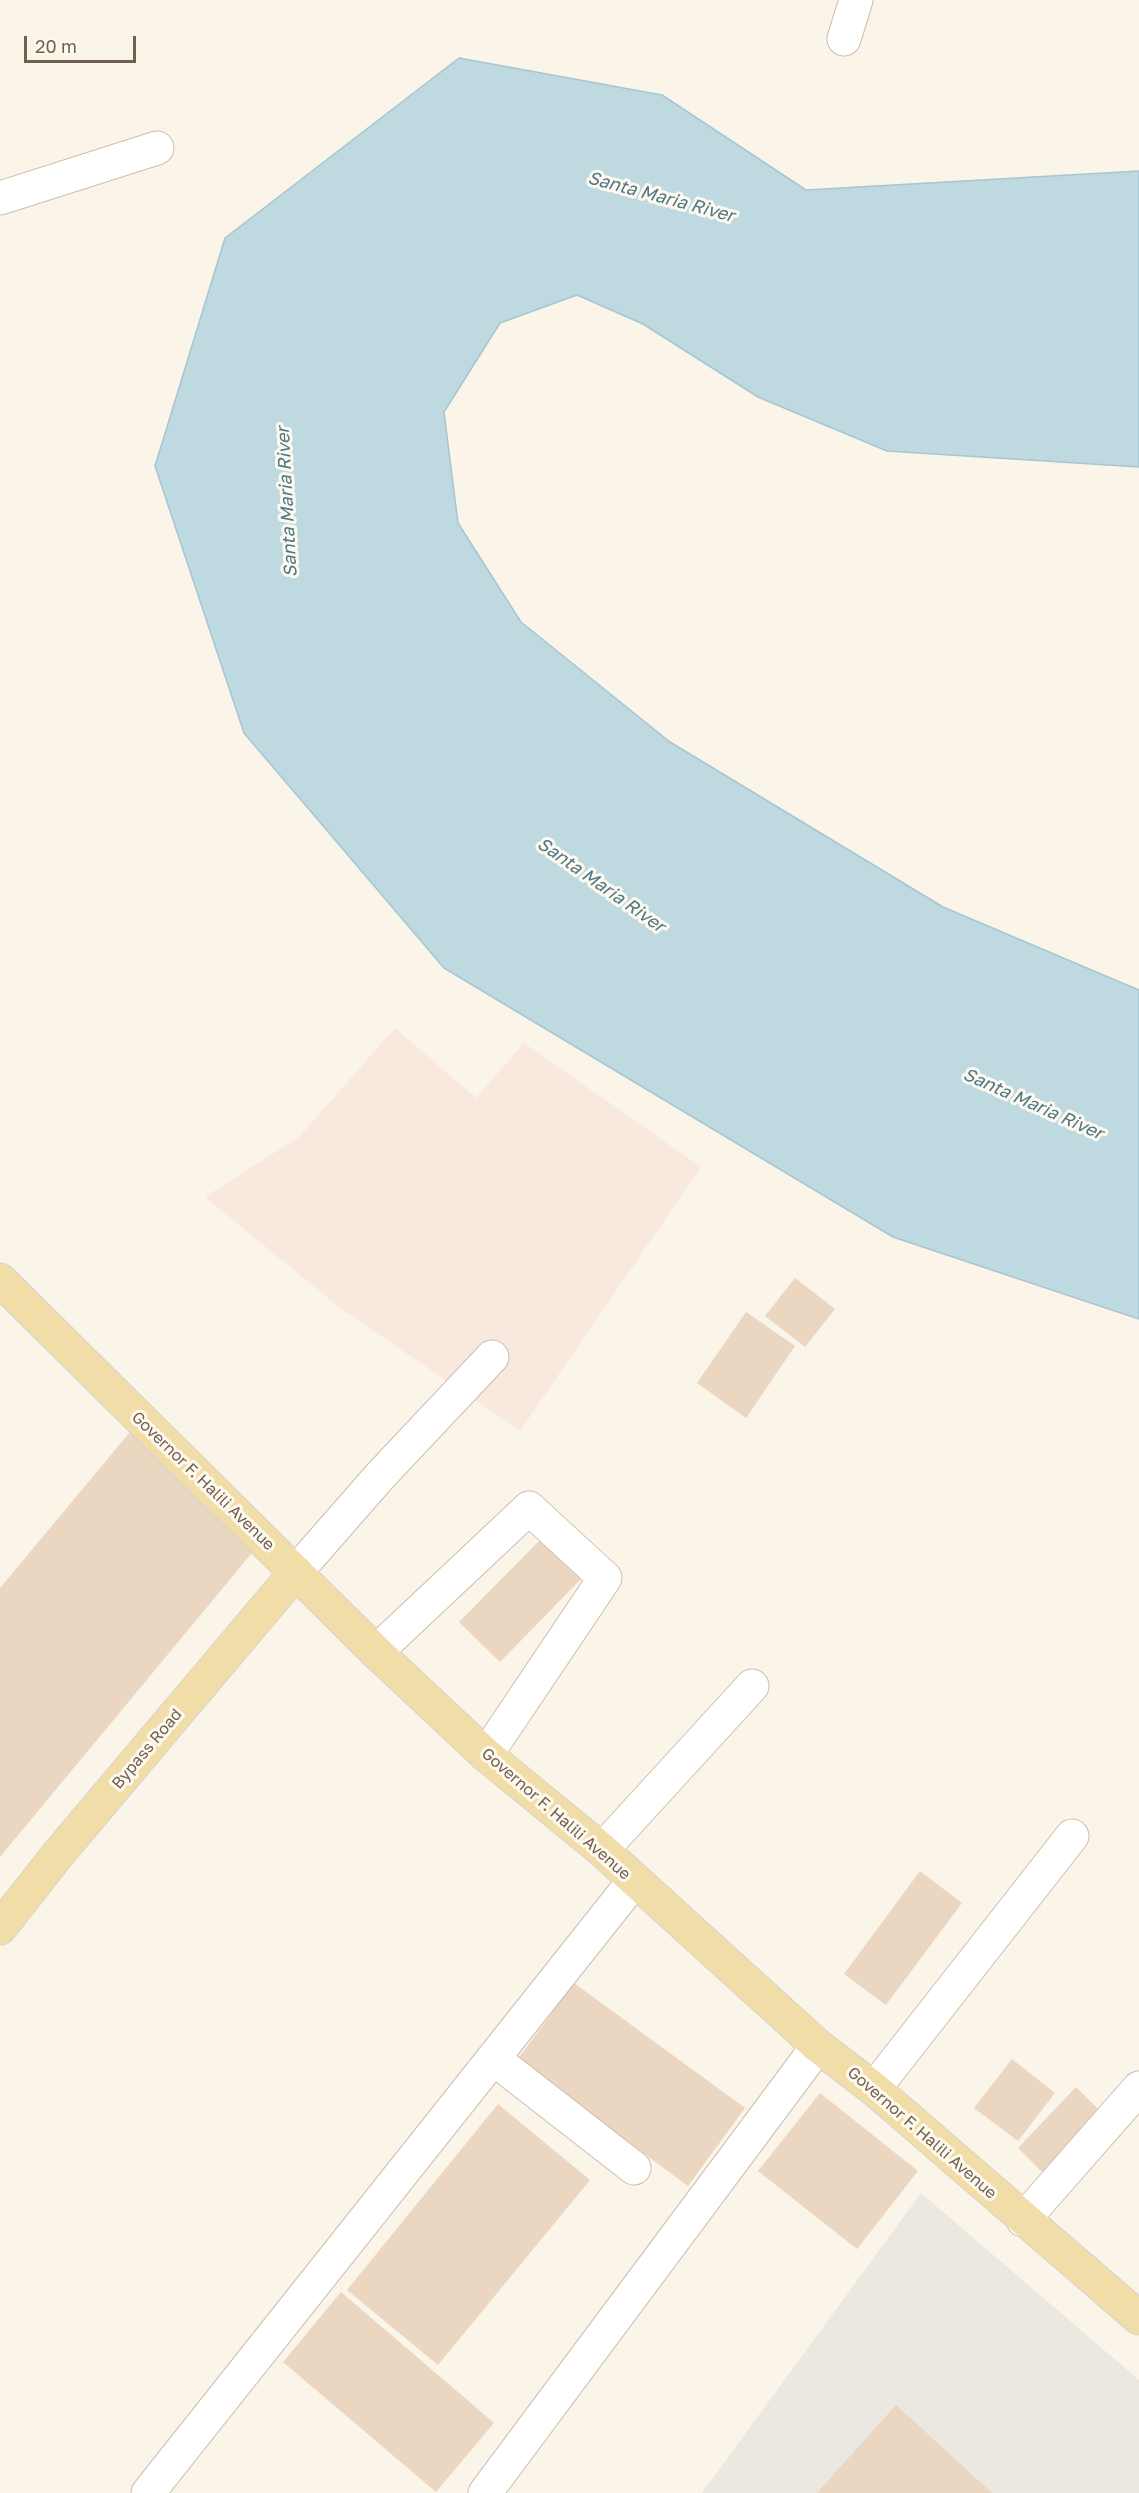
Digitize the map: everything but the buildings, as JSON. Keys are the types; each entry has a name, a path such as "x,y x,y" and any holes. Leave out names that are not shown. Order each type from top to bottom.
{"main road":[{"name":"Governor F. Halili Avenue","path":"0,1280 376,1652 486,1755 602,1850 818,2046 874,2089 1139,2319"},
{"name":"Bypass Road","path":"0,1928 59,1853 296,1572"}],"street":[{"path":"844,39 856,0"},
{"path":"0,198 157,148"},
{"path":"296,1572 380,1476 492,1357"},
{"path":"376,1652 529,1508 605,1578 486,1755"},
{"path":"602,1850 752,1686"},
{"path":"874,2089 1072,1836"},
{"path":"148,2493 634,1881"},
{"path":"485,2493 818,2046"},
{"path":"494,2059 634,2168"},
{"path":"1023,2220 1139,2088"}],"shaded area":[{"path":"395,1028 476,1098 524,1043 701,1167 520,1431 340,1308 205,1197 299,1137"},
{"path":"921,2193 1139,2380 1139,2493 702,2493"}],"water":[{"name":"Santa Maria River","path":"459,58 662,95 806,190 1139,171 1139,467 887,451 758,397 643,324 577,295 500,323 444,412 458,523 521,622 670,742 943,907 1139,990 1139,1319 893,1237 444,968 244,733 155,466 225,238"}]}
